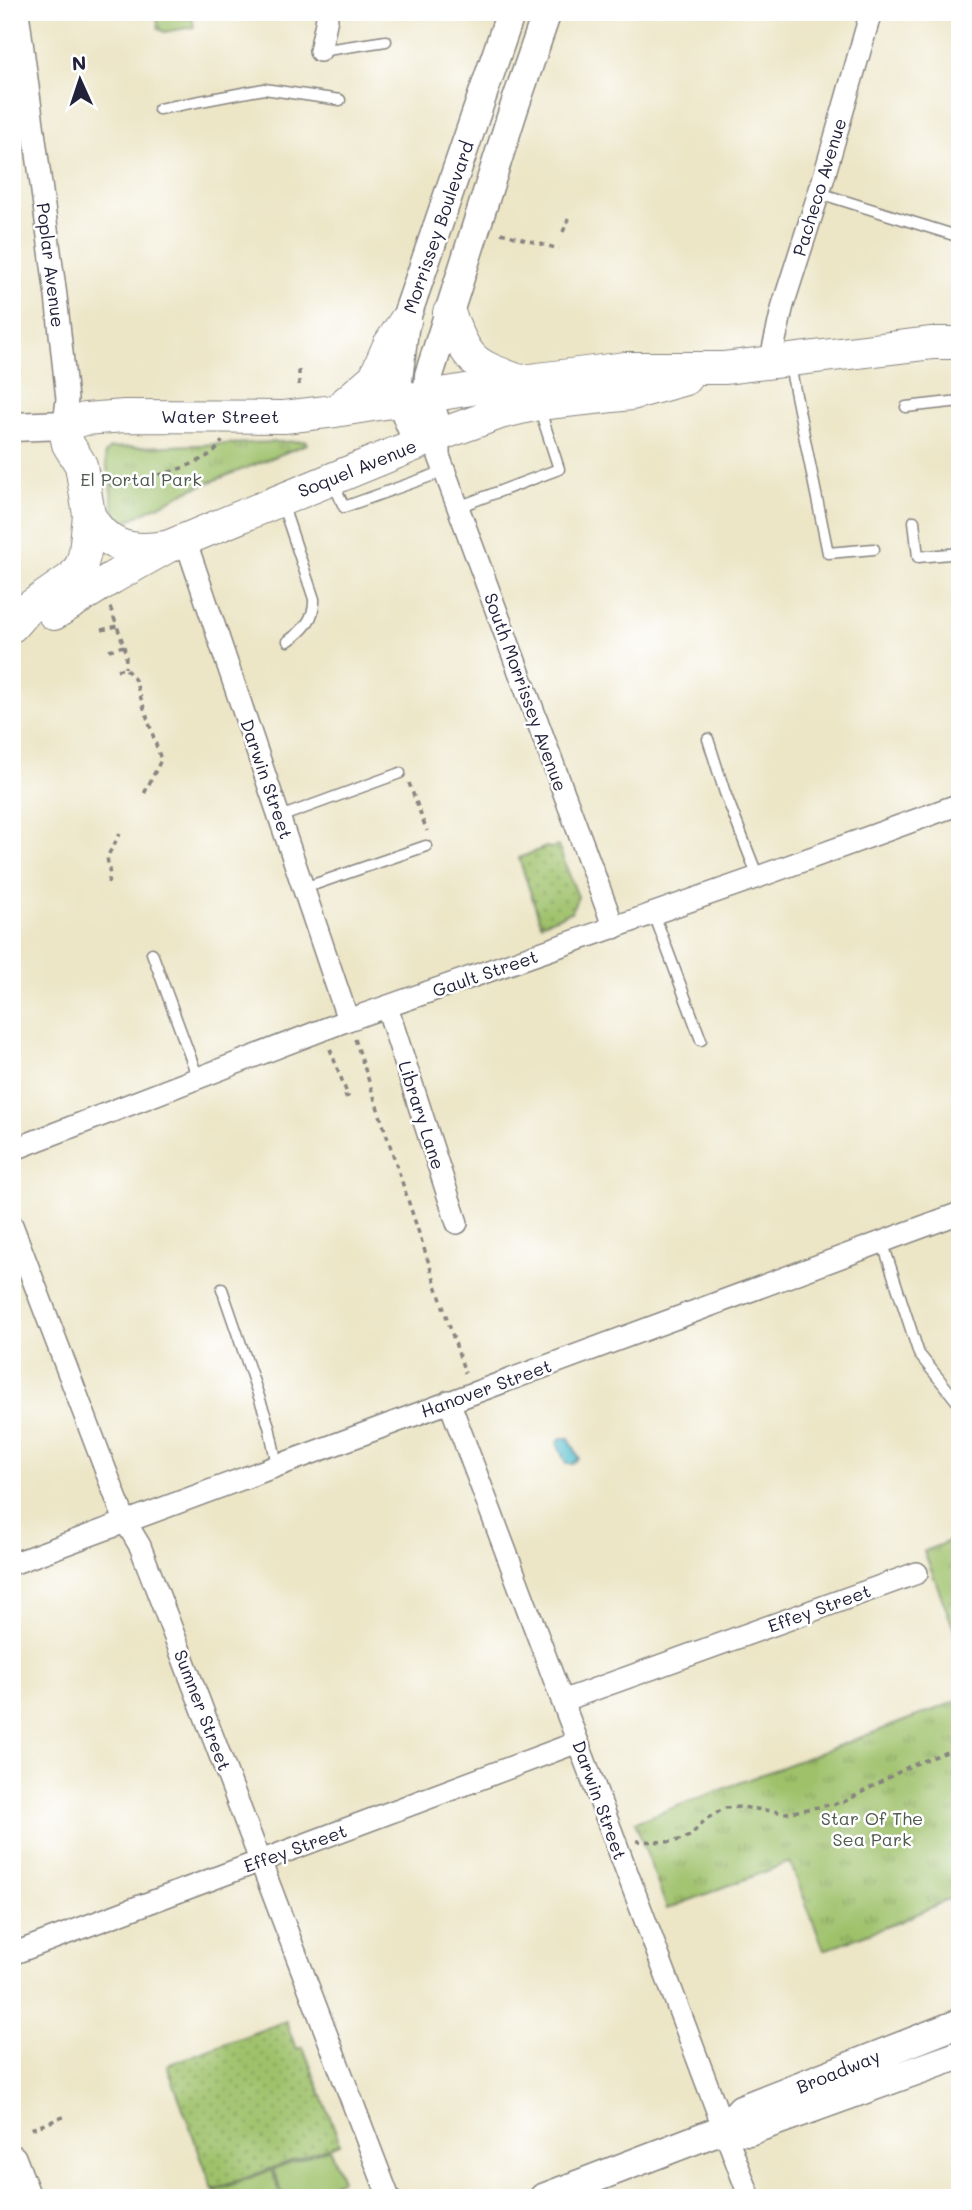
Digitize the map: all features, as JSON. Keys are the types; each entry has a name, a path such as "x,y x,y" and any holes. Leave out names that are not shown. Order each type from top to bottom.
{"main road":[{"name":"Morrissey Boulevard","path":"435,451 414,397 398,380 405,321 511,12"},
{"name":"Morrissey Boulevard","path":"414,397 429,375 547,12"},
{"path":"449,313 463,348 474,361 530,393"},
{"path":"335,411 375,377 389,345 405,321"},
{"name":"Soquel Avenue","path":"414,397 530,393 626,368 724,368 932,343 960,343"},
{"name":"Soquel Avenue","path":"12,627 48,617 176,543 332,479 435,451 530,393"},
{"name":"Water Street","path":"12,427 64,425 85,419 292,404 335,411 414,397"},
{"path":"80,466 87,447 93,440 104,435 116,432 245,431 292,404"},
{"name":"Poplar Avenue","path":"64,425 68,444 80,466 89,515"},
{"path":"89,515 102,536 113,543 140,549 176,543"},
{"path":"12,627 27,609 65,584 78,571 85,552 89,515"},
{"name":"Broadway","path":"723,2129 741,2109 960,2023"},
{"name":"Broadway","path":"543,2198 723,2129 749,2131 960,2054"},
{"path":"12,2159 23,2197"}],"street":[{"name":"Poplar Avenue","path":"18,12 56,296 67,399 64,425"},
{"path":"320,51 326,12"},
{"name":"Pacheco Avenue","path":"780,361 783,305 871,12"},
{"name":"South Morrissey Avenue","path":"435,451 614,928"},
{"name":"Darwin Street","path":"176,543 280,817 351,1029"},
{"name":"Gault Street","path":"12,1150 198,1078 351,1029 387,1007 960,804"},
{"name":"Library Lane","path":"387,1007 457,1223"},
{"name":"Hanover Street","path":"12,1564 960,1213"},
{"name":"Sumner Street","path":"12,1224 125,1521 140,1546 389,2198"},
{"name":"Darwin Street","path":"449,1401 750,2198"},
{"name":"Effey Street","path":"562,1701 917,1573"},
{"name":"Effey Street","path":"12,1954 578,1742"}],"lane":[{"path":"320,51 386,41"},
{"path":"159,109 264,89 340,100"},
{"path":"818,193 960,237"},
{"path":"780,361 828,553 874,548"},
{"path":"458,507 559,469 530,393"},
{"path":"906,407 960,401"},
{"path":"281,500 314,599 314,614 299,633 288,641"},
{"path":"914,521 918,557 960,553"},
{"path":"708,739 725,793 758,877"},
{"path":"280,817 400,774"},
{"path":"304,888 426,846"},
{"path":"653,914 701,1040"},
{"path":"152,953 198,1078"},
{"path":"883,1241 919,1354 960,1405"},
{"path":"222,1289 269,1426 277,1465"}],"path":[{"path":"563,232 570,215"},
{"path":"501,233 559,249"},
{"path":"292,404 299,370"},
{"path":"108,485 144,480 191,464 219,448 222,441"},
{"path":"108,601 127,657 125,668"},
{"path":"102,630 117,626"},
{"path":"109,650 124,646"},
{"path":"117,670 125,668"},
{"path":"125,668 135,680 161,760 143,796"},
{"path":"400,774 409,783 427,831 426,846"},
{"path":"108,883 110,876 107,857 120,834"},
{"path":"351,1029 465,1373"},
{"path":"330,1046 348,1096 344,1097"},
{"path":"634,1841 673,1842 690,1836 706,1819 724,1808 741,1807 787,1813 844,1802 910,1766 960,1747"},
{"path":"31,2129 66,2116"}],"green space":[{"path":"157,12 191,12 194,27 164,32 158,28"},
{"name":"El Portal Park","path":"307,441 307,444 190,490 121,524 116,522 105,454 110,448"},
{"path":"558,846 578,897 571,912 541,924 519,858 546,847"},
{"path":"960,1537 960,1645 924,1551"},
{"name":"Star Of The Sea Park","path":"960,1700 960,1894 904,1920 824,1950 790,1862 667,1909 635,1822"},
{"path":"286,2021 296,2049 303,2047 340,2143 213,2190 167,2065"},
{"path":"329,2148 342,2180 297,2198 284,2198 273,2169"},
{"path":"271,2170 282,2198 218,2198 215,2191"}],"water":[{"path":"561,1438 569,1438 579,1458 572,1464 566,1464 557,1443"}]}
